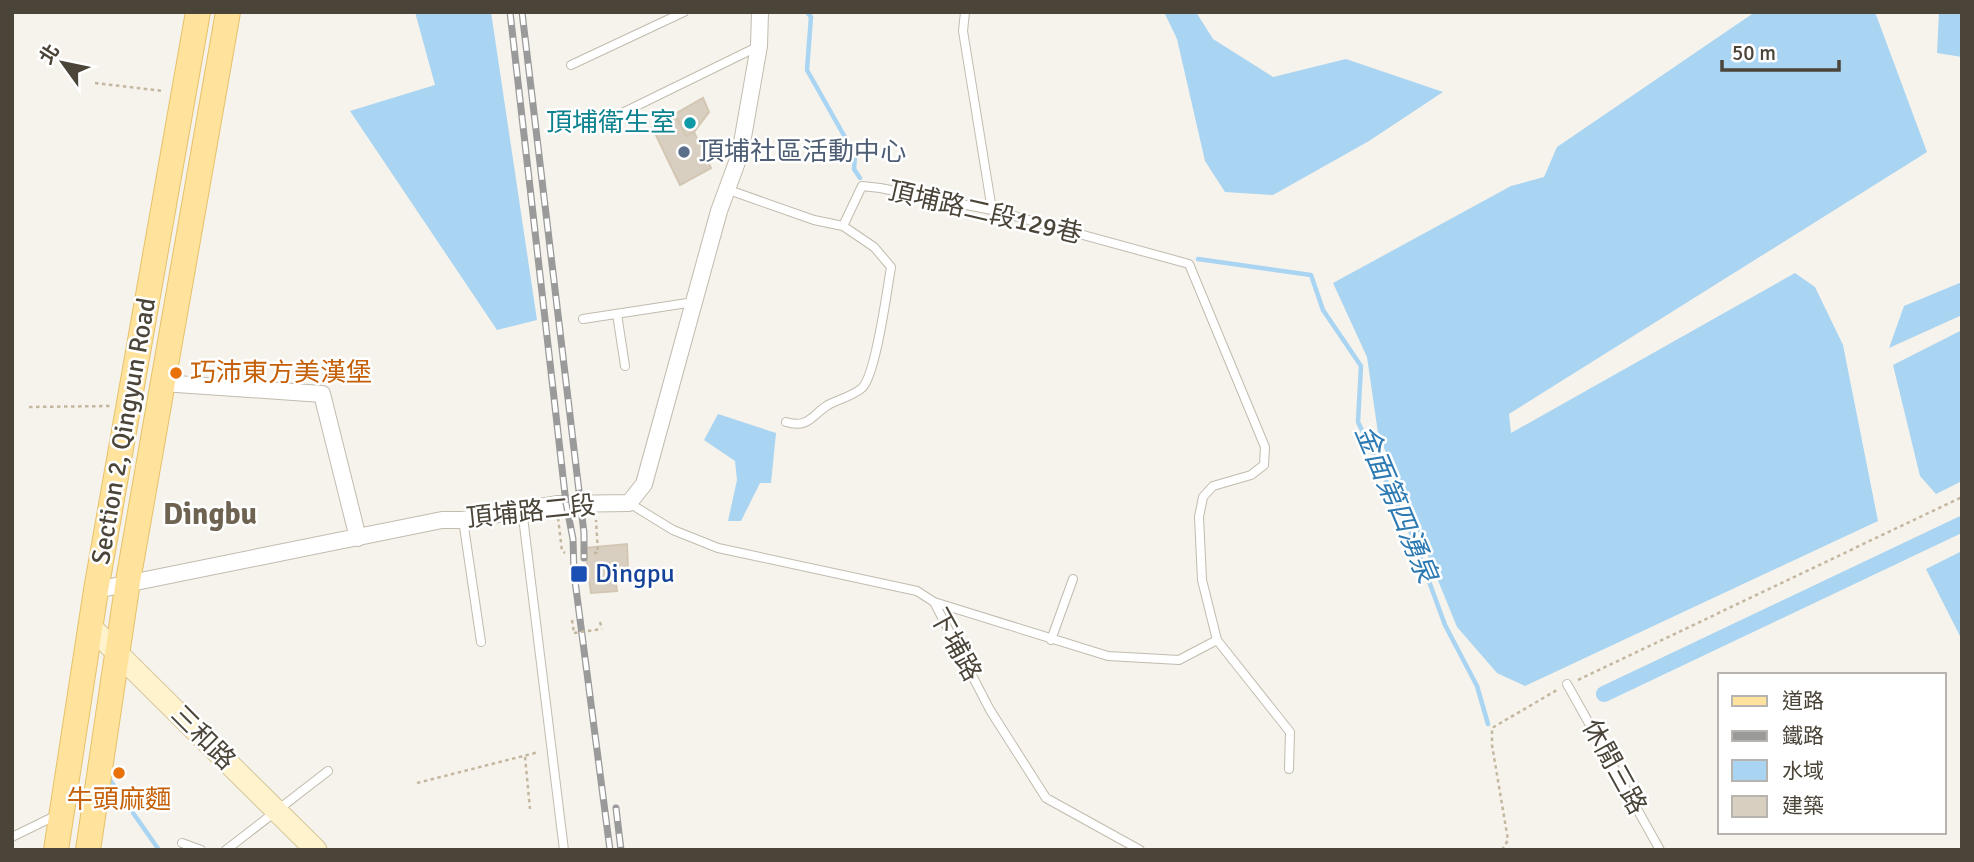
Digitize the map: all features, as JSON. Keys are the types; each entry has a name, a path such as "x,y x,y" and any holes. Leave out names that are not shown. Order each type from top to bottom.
{"main road":[{"name":"Section 2, Qingyun Road","path":"56,850 96,590 198,12"},
{"name":"Section 2, Qingyun Road","path":"88,850 128,582 228,12"},
{"name":"三和路","path":"90,626 316,850"}],"street":[{"name":"頂埔路二段","path":"96,590 442,520 463,520 557,504 629,503 644,484 726,189 740,155 759,46 760,12"},
{"path":"162,383 322,394 358,538"}],"lane":[{"path":"571,65 684,12"},
{"path":"965,12 963,31 992,210"},
{"path":"618,116 759,46"},
{"name":"頂埔路二段129巷","path":"842,226 862,186 992,210 1189,264 1265,447 1264,465 1251,475 1213,486 1203,497 1199,517 1202,580 1217,640"},
{"path":"726,189 814,220 842,226 874,247 891,267 873,363 864,386 842,401 828,405 810,422 796,425 786,422"},
{"path":"583,320 694,302"},
{"path":"617,314 625,366"},
{"name":"下埔路","path":"629,503 673,530 718,548 917,592 934,602 990,710 1046,797 1140,850"},
{"path":"522,509 564,850"},
{"path":"463,520 481,642"},
{"path":"1051,640 1073,579"},
{"path":"934,602 1108,656 1179,660 1217,640 1290,732 1289,769"},
{"name":"休閒三路","path":"1567,684 1660,850"},
{"path":"226,850 276,808 328,771"},
{"path":"12,836 61,813"},
{"path":"182,843 201,850"}],"path":[{"path":"95,83 184,93"},
{"path":"29,407 129,406"},
{"path":"1502,850 1508,839 1492,746 1492,728 1567,684 1962,497"},
{"path":"594,503 598,553 594,553"},
{"path":"557,504 562,551 565,554"},
{"path":"572,620 574,633 602,629 600,622"},
{"path":"417,783 550,749"},
{"path":"525,756 530,809"}],"water":[{"path":"415,12 491,12 537,320 497,330 350,111 435,85"},
{"path":"1164,12 1196,12 1213,39 1273,77 1346,59 1443,92 1369,141 1273,195 1225,192 1205,161 1177,39"},
{"path":"1755,12 1875,12 1927,152 1509,414 1511,433 1795,273 1815,287 1843,345 1878,521 1525,686 1497,673 1457,627 1378,433 1367,357 1333,283 1511,186 1544,177 1557,147"},
{"path":"1939,12 1962,12 1962,57 1937,53"},
{"path":"1962,282 1962,315 1889,348 1904,306"},
{"path":"1962,330 1962,481 1936,494 1920,476 1893,365"},
{"path":"718,414 776,433 771,483 760,483 741,521 728,521 737,480 735,461 704,440"},
{"path":"1962,551 1962,640 1926,569"}],"building":[{"name":"頂埔衛生室","path":"703,98 709,112 694,132 686,136 675,114"},
{"name":"頂埔社區活動中心","path":"675,114 686,136 694,132 711,168 680,185 652,127"},
{"path":"627,544 628,570 614,571 617,591 591,593 585,548"}],"waterway":[{"name":"金面第四湧泉","path":"807,12 811,17 807,70 855,155 854,169 860,178"},
{"name":"金面第四湧泉","path":"1198,259 1311,275 1323,310 1361,366 1358,422 1412,535 1445,625 1477,686 1488,724"},
{"path":"1604,694 1962,524"},
{"path":"110,780 159,850"}],"railway":[{"path":"510,12 566,503 573,539 574,573 610,850"},
{"path":"522,12 584,533 584,558"},
{"path":"616,808 621,850"}],"place":[{"name":"頂埔衛生室","path":"690,123"},
{"name":"頂埔社區活動中心","path":"684,152"},
{"name":"巧沛東方美漢堡","path":"176,373"},
{"name":"Dingpu","path":"579,574"},
{"name":"牛頭麻麵","path":"119,773"}],"district":[{"name":"Dingbu","path":"210,514"}]}
